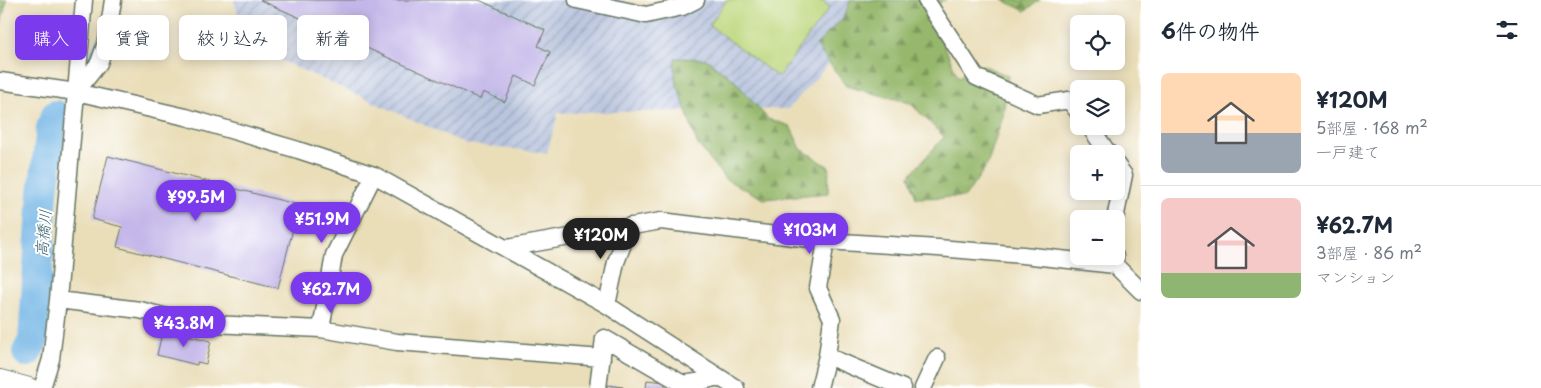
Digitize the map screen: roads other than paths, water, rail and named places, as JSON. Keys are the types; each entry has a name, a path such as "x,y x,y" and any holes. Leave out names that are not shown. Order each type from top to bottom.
{"main road":[{"path":"0,380 32,388"}],"street":[{"path":"32,388 51,358 58,300 84,0"},
{"path":"76,92 98,63 107,40 113,0"},
{"path":"577,0 646,15 682,7 696,0"},
{"path":"926,0 976,78 1038,104 1070,101"},
{"path":"0,81 76,92 186,117 374,175 607,305 736,388"},
{"path":"322,328 334,255 374,175"},
{"path":"507,248 660,221 826,241 1070,258"},
{"path":"607,305 616,262 630,226"},
{"path":"819,388 828,356 832,319 818,288 826,241"},
{"path":"1118,265 1141,291"},
{"path":"58,300 140,310 190,323 322,328 397,342 602,358"},
{"path":"598,388 604,338 683,384 718,377"},
{"path":"828,356 903,388"},
{"path":"923,388 937,358"}],"waterway":[{"name":"高橋川","path":"89,63 97,45"},
{"name":"高橋川","path":"27,352 33,341 43,193 51,128 56,115"}]}
